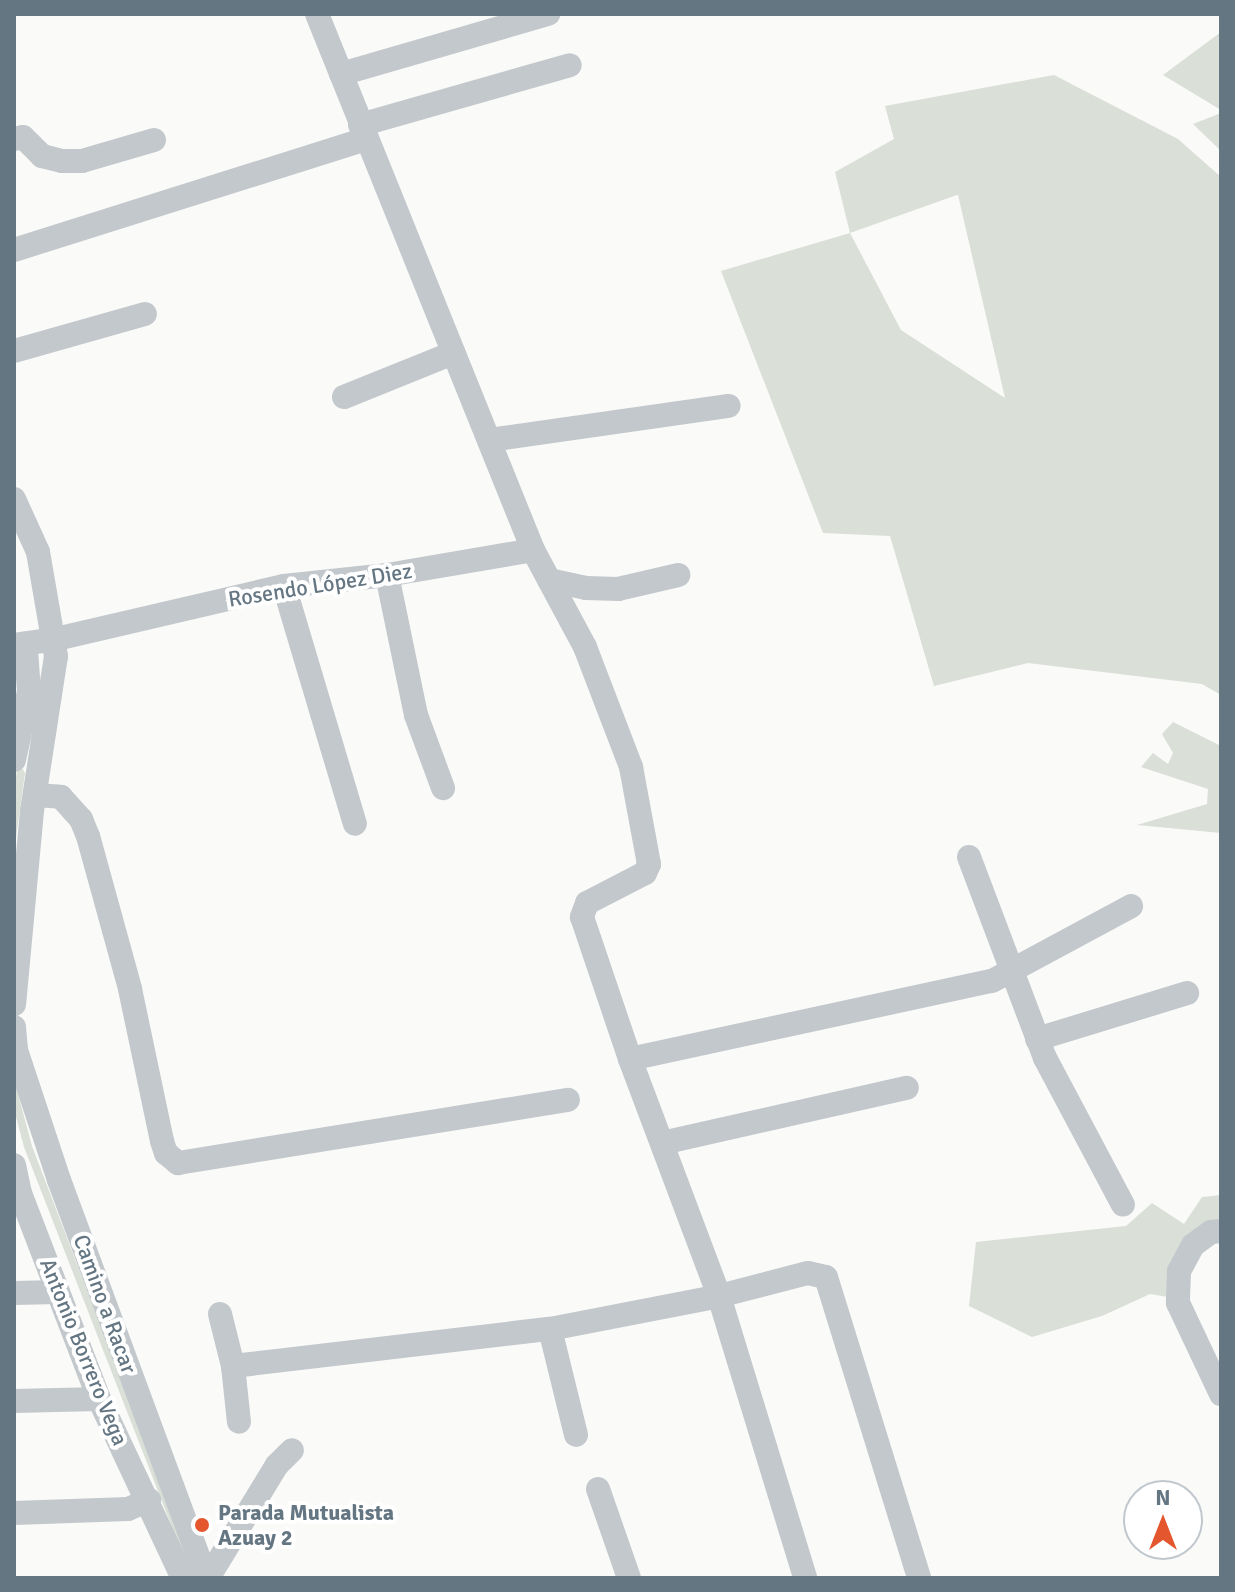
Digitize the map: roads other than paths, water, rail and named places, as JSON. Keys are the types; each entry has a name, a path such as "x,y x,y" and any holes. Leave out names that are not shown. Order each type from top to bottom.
{"street":[{"path":"317,14 533,550 585,647 631,767 649,864 645,873 587,903 582,917 630,1059 719,1296 805,1578"},
{"path":"341,74 548,14"},
{"path":"14,250 570,65"},
{"path":"14,139 23,137 42,156 62,161 82,161 154,140"},
{"path":"14,351 145,314"},
{"path":"344,397 453,353"},
{"path":"489,440 729,406"},
{"path":"14,499 38,552 56,648 35,795 14,1004"},
{"name":"Rosendo López Diez","path":"16,645 56,648 284,586 387,575 533,550"},
{"path":"387,575 416,715 443,788"},
{"path":"549,580 586,588 618,589 678,575"},
{"path":"284,586 355,824"},
{"path":"14,760 29,691 26,650 16,645"},
{"path":"35,795 61,797 81,819 88,836 130,989 162,1141 166,1153 178,1163 568,1100"},
{"path":"969,857 1037,1039 1123,1205"},
{"path":"630,1059 992,981 1131,906"},
{"path":"1037,1039 1187,993"},
{"name":"Camino a Racar","path":"14,1027 16,1050 59,1180 207,1578"},
{"path":"662,1143 907,1088"},
{"name":"Antonio Borrero Vega","path":"14,1165 17,1193 99,1399 183,1578"},
{"path":"1221,1231 1211,1232 1193,1245 1179,1271 1178,1303 1221,1394"},
{"path":"233,1366 550,1329 719,1296 808,1273 826,1277 919,1578"},
{"path":"14,1293 58,1292"},
{"path":"220,1314 233,1366 239,1422"},
{"path":"550,1329 576,1435"},
{"path":"14,1401 99,1399"},
{"path":"207,1578 277,1465 292,1450"},
{"path":"598,1489 629,1578"},
{"path":"14,1513 128,1509 149,1500"}],"place":[{"name":"Parada Mutualista Azuay 2","path":"202,1525"}]}
